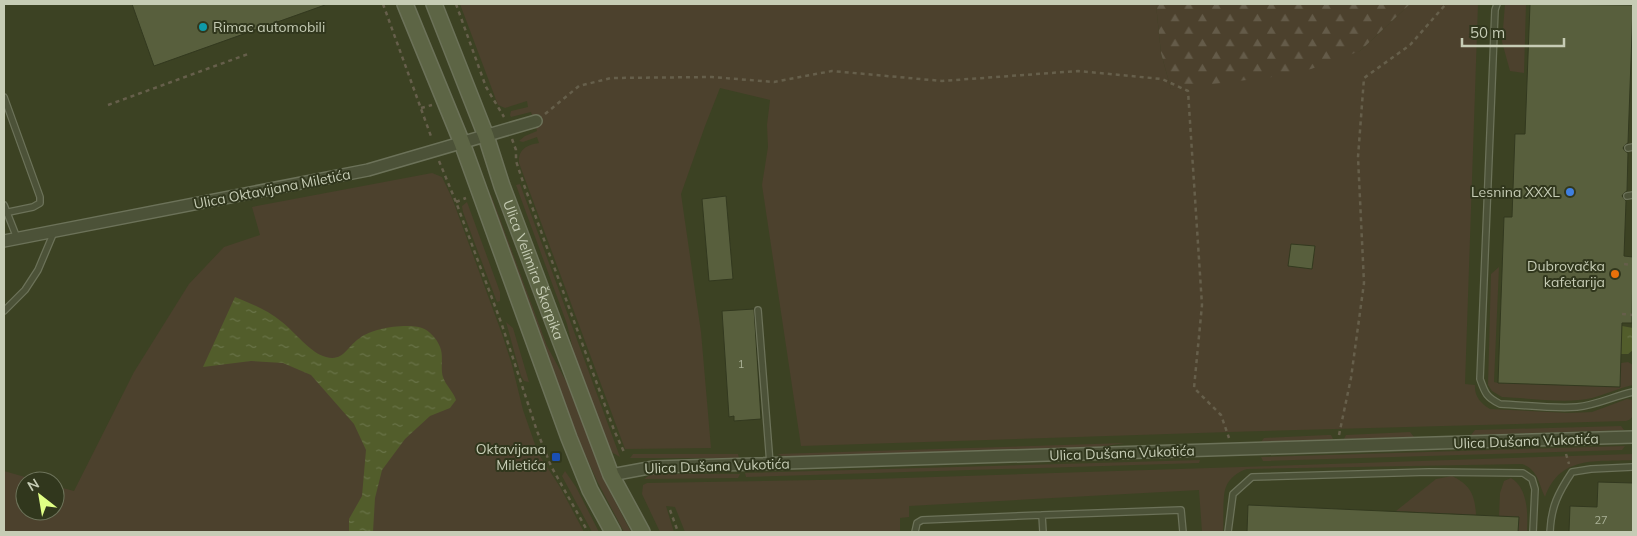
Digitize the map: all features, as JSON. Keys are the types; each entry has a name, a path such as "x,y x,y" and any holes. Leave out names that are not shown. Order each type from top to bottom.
{"main road":[{"name":"Ulica Velimira Škorpika","path":"406,4 462,143 568,438 590,490 613,532"},
{"name":"Ulica Velimira Škorpika","path":"434,4 486,136 502,186 611,474 642,532"}],"street":[{"name":"Ulica Oktavijana Miletića","path":"4,241 368,170 536,121"},
{"name":"Ulica Dušana Vukotića","path":"611,474 654,467 1633,438"}],"lane":[{"path":"1497,4 1495,10 1480,379 1484,391 1490,399 1500,404 1575,407 1633,392"},
{"path":"4,97 40,197 40,202 32,207 5,213"},
{"path":"4,205 5,213 17,238"},
{"path":"4,311 25,290 38,270 55,230"},
{"path":"758,310 770,464"},
{"path":"1550,532 1550,517 1558,493 1572,472 1591,468 1633,467"},
{"path":"1228,532 1233,494 1252,477 1430,472 1523,473 1532,479 1535,489 1533,532"},
{"path":"915,532 917,523 922,520 1181,510 1183,532"},
{"path":"1042,515 1043,532"}],"path":[{"path":"383,4 429,133"},
{"path":"456,4 486,87 504,117"},
{"path":"1337,447 1351,378 1364,283 1358,157 1364,78 1410,45 1446,4"},
{"path":"108,105 248,54"},
{"path":"536,121 579,86 611,78 712,77 774,82 832,71 942,81 1078,71 1162,79 1188,91 1202,305 1194,388 1222,415 1228,434 1230,450"},
{"path":"421,108 430,105"},
{"path":"516,150 516,161 522,179 607,412 624,452"},
{"path":"440,163 502,325 537,431 551,466 588,532"},
{"path":"517,180 522,179"},
{"path":"456,202 467,198"},
{"path":"1624,264 1633,265"},
{"path":"1622,314 1633,315"},
{"path":"670,510 678,532"}],"green space":[{"path":"460,4 1156,4 1161,53 1171,89 1360,51 1410,4 1478,4 1465,384 1475,385 1479,399 1490,409 1568,413 1592,412 1627,399 1633,400 1633,416 1626,421 801,446 762,185 768,147 767,125 770,100 720,88 681,194 701,332 711,448 625,449 519,163 520,154 524,148 539,143 537,137 523,142 519,141 537,131 531,112 511,117 510,115 511,111 528,107 527,101 505,108 498,105"},
{"path":"1156,4 1410,4 1360,51 1311,69 1272,77 1171,89 1161,53"},
{"path":"1505,4 1526,4 1524,73 1510,71 1502,42"},
{"path":"432,173 442,177 452,198 502,334 523,410 538,453 560,487 584,532 4,532 4,471 15,474 15,521 65,521 65,489 74,491 134,372 189,284 224,247 260,235 252,207"},
{"path":"520,184 620,457 608,450 576,362 567,324 516,185"},
{"path":"491,195 547,346 567,383 608,488 631,532 624,532 597,481 568,416 488,196"},
{"path":"467,202 500,292 500,301 497,302 463,212 462,206"},
{"path":"1499,267 1494,382 1619,387 1621,363 1628,362 1633,365 1633,385 1592,398 1571,401 1502,397 1492,391 1488,385 1491,274"},
{"path":"506,322 513,328 529,382 524,381 521,376"},
{"path":"1621,426 1624,430 1471,435 1475,430"},
{"path":"1410,432 1414,437 1344,439 1346,435"},
{"path":"1331,435 1333,439 1261,442 1264,438"},
{"path":"1125,443 1092,448 803,458 785,457 777,454"},
{"path":"1625,446 1622,450 1263,461 1261,457"},
{"path":"633,454 738,454 739,458 630,458"},
{"path":"1633,454 1633,460 1593,462 1570,467 1552,483 1545,497 1534,473 1522,464 1247,469 1235,475 1226,487 1223,532 1202,532 1199,490 909,506 909,517 900,518 900,532 685,532 675,507 666,506 674,532 660,532 642,494 643,485 647,483 873,479"},
{"path":"1200,460 1199,463 746,477 745,473"},
{"path":"565,471 576,487 599,532 592,532 562,476"},
{"path":"651,474 740,474 738,478 644,479"},
{"path":"1452,476 1463,483 1470,491 1473,496 1476,515 1396,511 1436,479"},
{"path":"1511,478 1517,482 1524,495 1527,510 1527,532 1518,532 1519,517 1499,516 1500,493 1504,481"}],"water":[{"path":"235,297 271,314 287,326 308,347 326,357 337,357 365,334 390,327 408,326 422,328 437,341 441,351 443,377 456,400 450,408 430,416 405,439 382,470 375,498 373,532 349,532 349,519 362,496 366,450 354,424 311,375 283,363 251,361 203,367"},
{"path":"1622,326 1633,328 1633,350 1628,354 1621,354"}],"building":[{"name":"Rimac automobili","path":"132,4 325,4 325,5 154,66"},
{"name":"Lesnina XXXL","path":"1530,4 1633,5 1628,143 1623,148 1628,153 1627,191 1622,196 1626,201 1624,256 1633,257 1632,323 1622,323 1620,387 1498,383 1504,217 1512,217 1515,134 1525,134"},
{"path":"726,196 733,279 709,281 702,199"},
{"path":"1291,244 1315,246 1312,269 1288,266"},
{"path":"754,309 761,419 734,421 734,416 729,417 722,311"},
{"path":"1598,482 1633,483 1633,532 1569,532 1570,506 1597,507"},
{"path":"1248,505 1519,517 1518,532 1247,532"}],"place":[{"name":"Rimac automobili","path":"203,27"},
{"name":"Lesnina XXXL","path":"1570,192"},
{"name":"Dubrovačka kafetarija","path":"1615,274"},
{"name":"Oktavijana Miletića","path":"556,457"}]}
